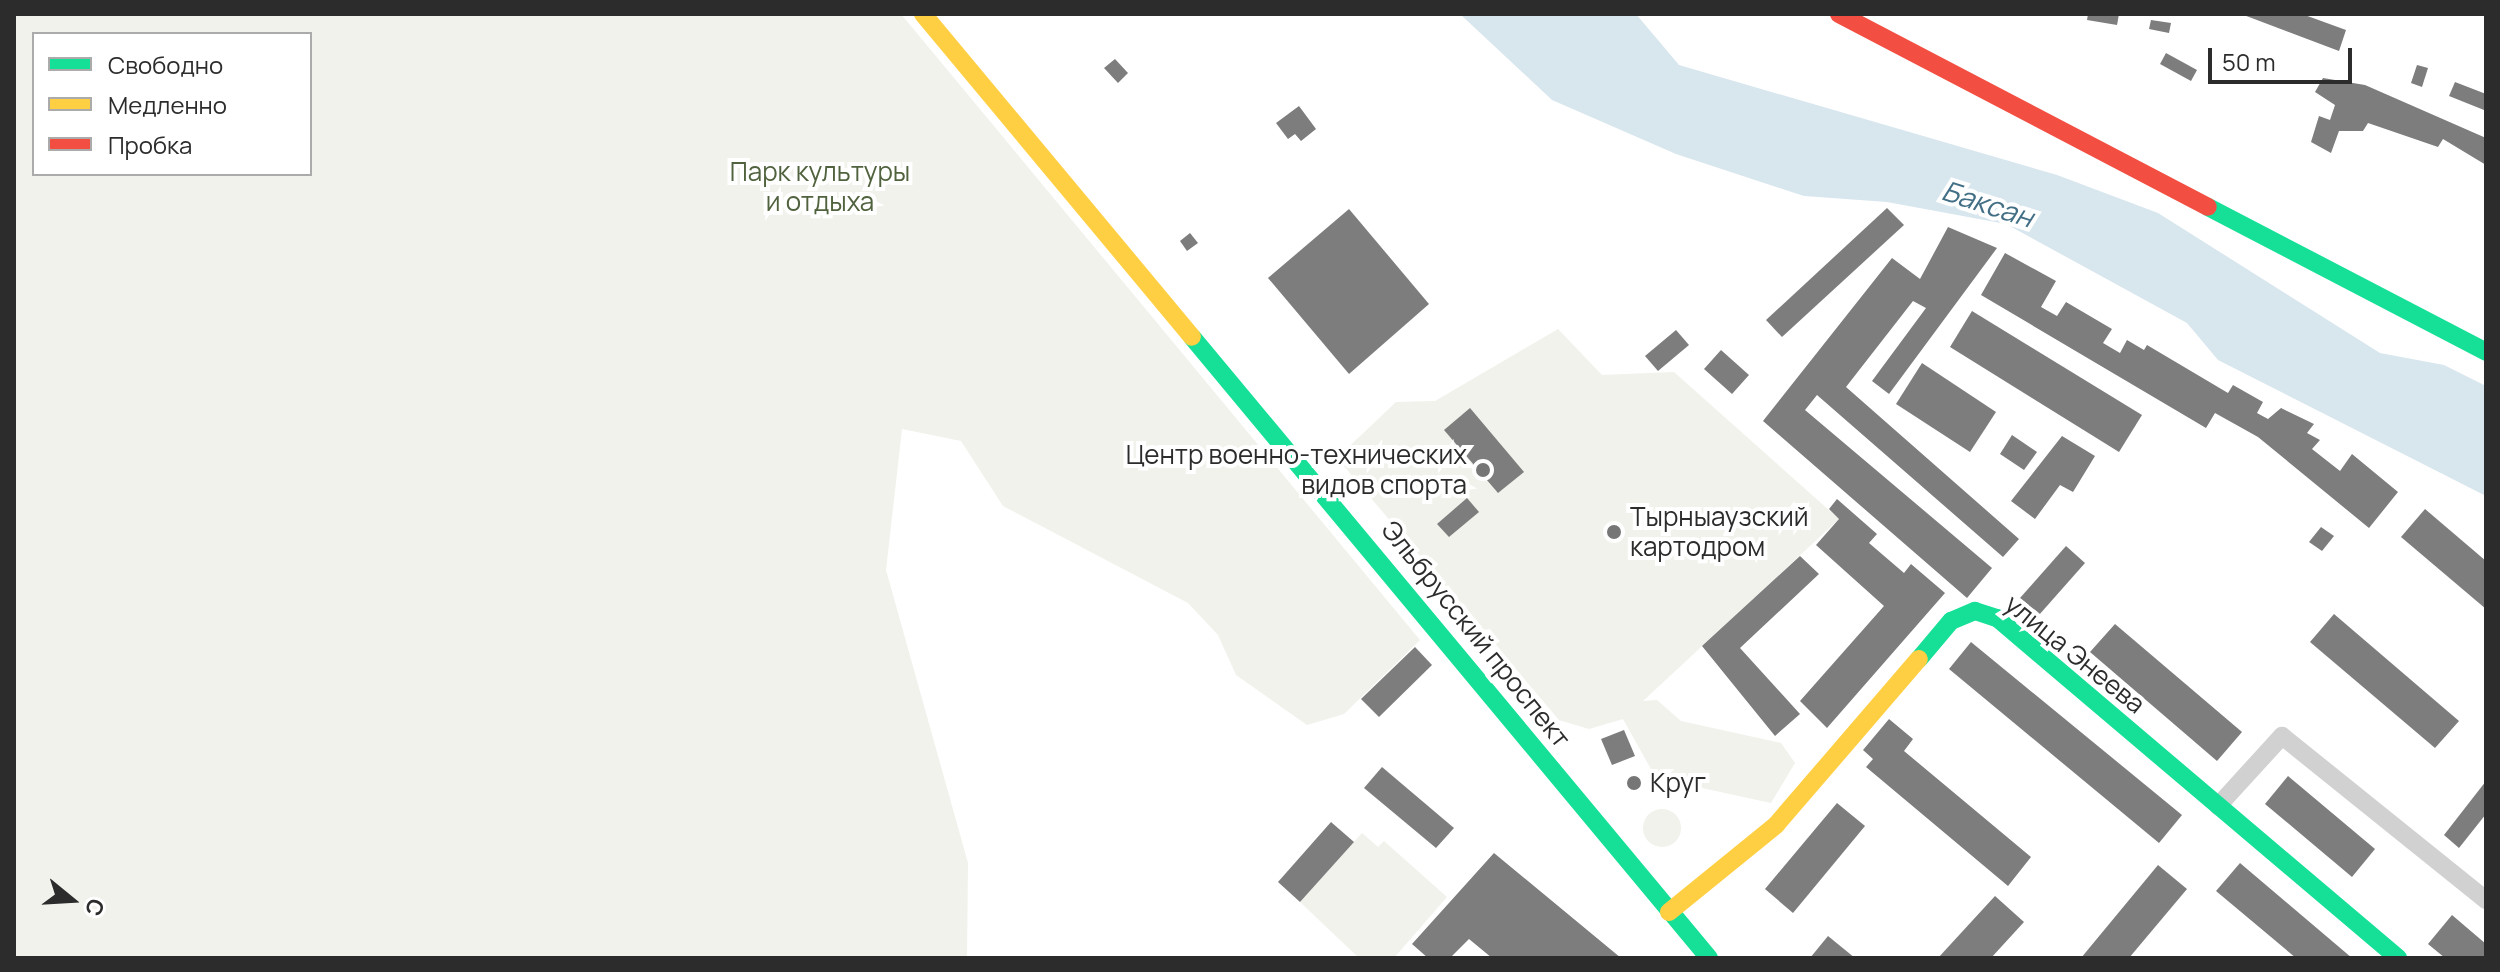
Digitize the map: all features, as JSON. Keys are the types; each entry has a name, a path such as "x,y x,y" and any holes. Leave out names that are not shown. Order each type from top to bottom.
{"street":[{"name":"Эльбрусский проспект","path":"923,14 1709,958"},
{"path":"1839,14 2486,352"},
{"name":"улица Энеева","path":"1669,912 1776,825 1951,621 1975,611 1997,618 2398,958"},
{"path":"2218,806 2282,736 2486,900"}],"green space":[{"name":"Парк культуры и отдыха","path":"14,14 901,14 1420,640 1344,714 1307,725 1236,675 1218,635 1188,603 1003,506 961,441 902,429 886,570 968,863 967,958 14,958"},
{"name":"Тырныаузский картодром","path":"1558,329 1602,375 1674,372 1839,519 1643,701 1657,700 1681,721 1781,743 1795,763 1771,803 1656,778 1623,719 1589,729 1559,720 1337,458 1396,402 1435,401"},
{"name":"Круг","path":"1662,809 1676,814 1681,828 1676,842 1662,847 1648,842 1643,828 1648,814"},
{"path":"1362,833 1378,847 1384,841 1447,897 1394,958 1359,958 1300,902"}],"water":[{"name":"Баксан","path":"1460,14 1636,14 1679,65 2057,175 2158,213 2380,353 2444,365 2486,386 2486,496 2218,360 2187,323 2006,224 1887,202 1804,196 1676,154 1552,100"}],"building":[{"path":"2088,14 2119,14 2117,25 2087,20"},
{"path":"2241,14 2302,14 2346,30 2339,51"},
{"path":"2151,20 2171,23 2169,33 2149,29"},
{"path":"2166,53 2197,70 2191,81 2160,64"},
{"path":"1115,59 1128,73 1118,83 1104,68"},
{"path":"2417,65 2428,68 2422,87 2411,83"},
{"path":"2323,78 2365,85 2486,138 2486,165 2443,139 2438,147 2368,123 2363,131 2339,131 2331,153 2311,142 2319,116 2330,120 2335,105 2315,92"},
{"path":"2455,82 2486,94 2484,110 2449,96"},
{"path":"1299,106 1316,129 1301,141 1295,134 1288,139 1276,123"},
{"path":"1887,208 1904,225 1782,337 1766,320"},
{"path":"1349,209 1429,304 1349,374 1268,278"},
{"path":"1948,227 1997,248 1889,394 1872,381 1926,308 1913,301 1846,387 2019,539 2003,557 1817,395 1805,410 1992,568 1967,598 1763,421 1892,258 1920,279"},
{"path":"1190,233 1198,243 1187,251 1180,241"},
{"path":"2005,253 2056,281 2041,307 2057,316 2066,302 2112,329 2103,343 2120,353 2127,340 2144,350 2147,345 2228,393 2233,385 2263,402 2257,413 2268,419 2281,408 2314,424 2307,433 2320,440 2312,449 2340,471 2352,454 2398,492 2369,528 2258,437 2215,413 2206,428 1981,295"},
{"path":"1972,311 2142,415 2119,452 1950,347"},
{"path":"1676,330 1689,345 1658,371 1645,356"},
{"path":"1721,350 1749,375 1732,394 1704,369"},
{"path":"1922,363 1996,412 1970,452 1896,404"},
{"path":"1470,408 1524,472 1498,493 1444,430"},
{"path":"2012,435 2037,452 2024,470 2000,454"},
{"path":"2062,436 2095,456 2073,492 2060,485 2035,519 2011,501"},
{"path":"1467,498 1479,512 1449,537 1437,524"},
{"path":"1837,499 1877,534 1869,543 1904,573 1911,564 1945,593 1827,728 1800,701 1884,606 1816,545 1839,519 1829,509"},
{"path":"2425,509 2486,561 2486,609 2401,537"},
{"path":"2321,527 2334,536 2322,551 2309,542"},
{"path":"2066,546 2085,563 2039,615 2020,598"},
{"path":"1800,556 1819,574 1740,648 1800,714 1775,736 1702,646"},
{"path":"2334,614 2459,721 2435,748 2310,642"},
{"path":"2115,624 2242,732 2217,761 2090,652"},
{"path":"1971,642 2182,815 2159,843 1949,669"},
{"path":"1415,647 1432,665 1379,717 1361,699"},
{"path":"1889,719 1913,739 1904,751 2031,857 2008,886 1866,767 1873,759 1863,750"},
{"path":"1624,730 1635,756 1612,765 1601,739"},
{"path":"1382,767 1454,828 1436,848 1364,788"},
{"path":"2288,776 2375,849 2352,877 2265,804"},
{"path":"2486,781 2486,814 2459,848 2444,835"},
{"path":"1837,803 1865,826 1793,913 1765,889"},
{"path":"1331,822 1354,842 1300,902 1278,882"},
{"path":"1494,853 1621,958 1492,958 1469,939 1450,958 1428,958 1412,944"},
{"path":"2240,863 2352,958 2296,958 2216,891"},
{"path":"2158,865 2187,889 2129,958 2081,958"},
{"path":"1995,896 2024,922 1991,958 1938,958"},
{"path":"2452,915 2486,944 2486,958 2445,958 2428,944"},
{"path":"1828,936 1855,958 1810,958"}],"traffic: fast":[{"path":"2208,207 2486,352"},
{"path":"1192,337 1709,958"},
{"path":"1919,659 1951,621 1975,611 1997,618 2398,958"}],"traffic: slow":[{"path":"923,14 1192,337"},
{"path":"1669,912 1776,825 1919,659"}],"traffic: jam":[{"path":"1839,14 2208,207"}],"place":[{"name":"Центр военно-технических видов спорта","path":"1483,470"},
{"name":"Тырныаузский картодром","path":"1614,532"},
{"name":"Круг","path":"1634,783"}]}
